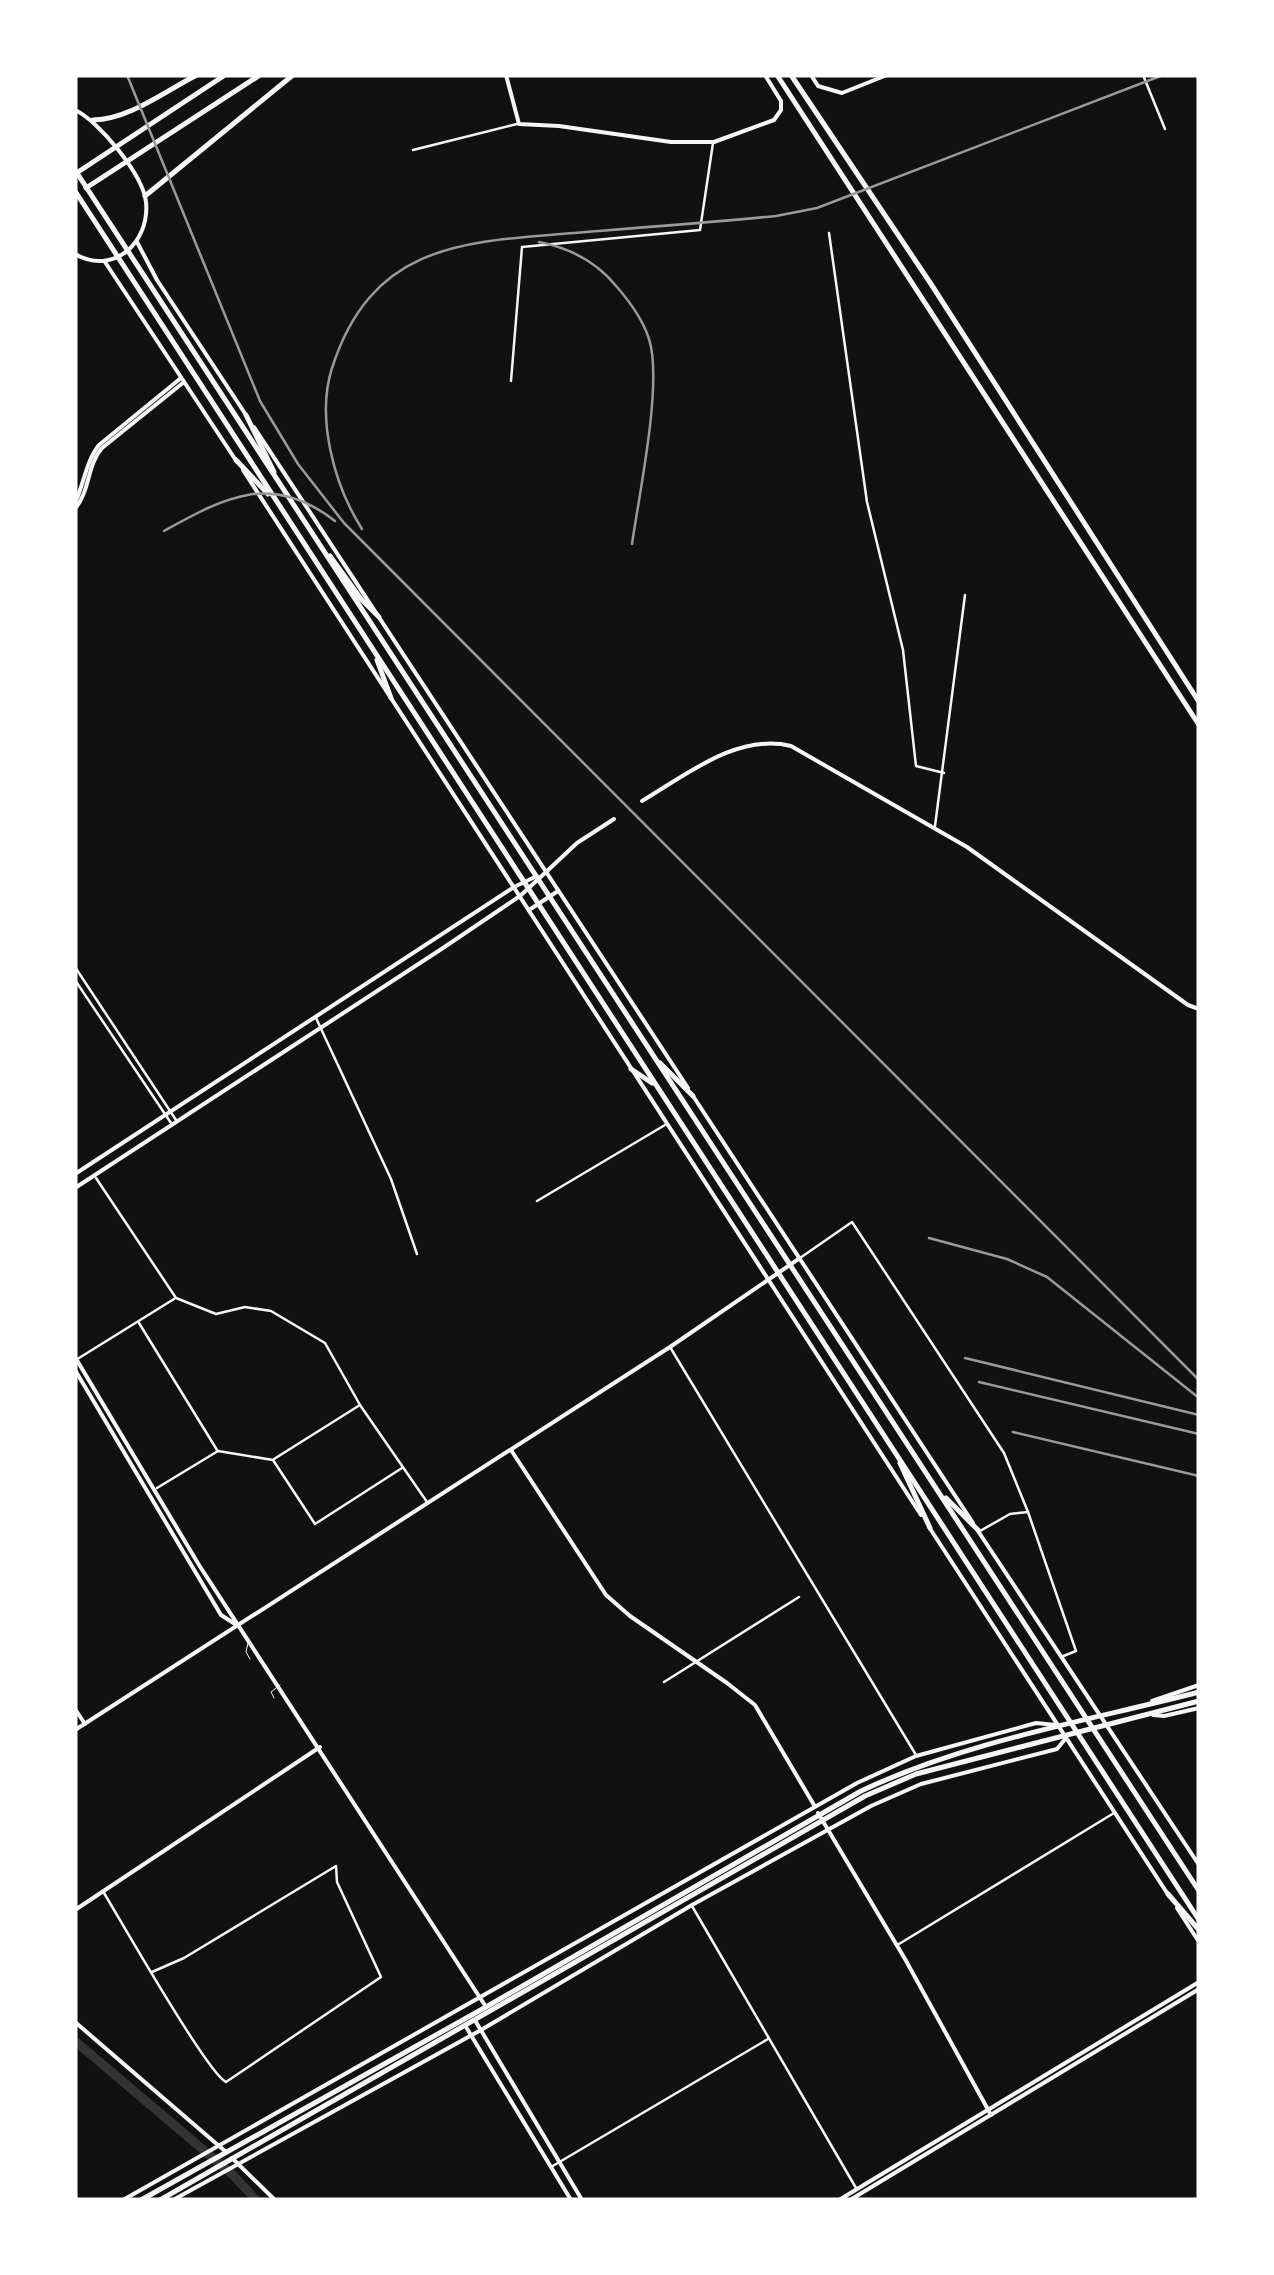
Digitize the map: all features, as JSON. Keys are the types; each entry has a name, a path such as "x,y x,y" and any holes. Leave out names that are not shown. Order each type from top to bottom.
{"main road":[{"path":"93,120 124,113 198,75"},
{"path":"225,75 75,172 1199,1892"},
{"path":"260,75 75,193 1199,1920"},
{"path":"145,196 293,75"},
{"path":"506,75 518,124 672,142 714,142 774,120 782,110 781,102 765,75"},
{"path":"777,75 1199,725"},
{"path":"791,75 941,300 1199,702"},
{"path":"810,75 818,86 842,94 888,75"},
{"path":"75,110 93,120 122,155 145,196 144,225 137,242 116,259 104,262 75,254"},
{"path":"137,242 157,280 1199,1865"},
{"path":"104,262 1199,1942"},
{"path":"75,506 90,456 99,445 182,380"},
{"path":"246,414 276,480"},
{"path":"236,460 279,506"},
{"path":"321,546 361,599 379,616"},
{"path":"374,652 390,698"},
{"path":"642,801 730,750 784,744 798,749 998,868 1199,1010"},
{"path":"75,1188 520,896 577,843 614,819"},
{"path":"75,1174 514,886 546,872"},
{"path":"529,910 558,891"},
{"path":"652,1056 693,1096"},
{"path":"631,1069 655,1084"},
{"path":"75,1730 670,1347 800,1258"},
{"path":"76,1358 239,1626 486,2008"},
{"path":"75,1370 221,1615 239,1626"},
{"path":"893,1446 930,1528"},
{"path":"511,1450 606,1595 754,1705 897,1945 989,2112"},
{"path":"936,1488 979,1532"},
{"path":"221,2151 480,1998 887,1778 1199,1689"},
{"path":"140,2200 221,2151 486,2008 819,1814 916,1774 1199,1704"},
{"path":"75,1709 85,1724"},
{"path":"177,2199 819,1814 882,1771 916,1756 1036,1722 1060,1726"},
{"path":"160,2200 481,2030 692,1906 903,1790 1057,1748 1067,1737"},
{"path":"75,1910 320,1748"},
{"path":"1168,1894 1199,1930"},
{"path":"850,2200 1199,1982"},
{"path":"839,2200 1199,1989"},
{"path":"75,2022 221,2151"},
{"path":"476,2022 582,2200"},
{"path":"466,2028 571,2200"},
{"path":"123,2200 203,2161"},
{"path":"234,2162 275,2200"}],"street":[{"path":"178,75 180,84"},
{"path":"1143,75 1165,129"},
{"path":"413,150 518,124"},
{"path":"511,381 522,246 700,230 714,142"},
{"path":"829,233 867,502 904,650 916,766 944,773"},
{"path":"935,828 965,594"},
{"path":"75,967 168,1114"},
{"path":"75,980 174,1123"},
{"path":"316,1018 392,1179 417,1254"},
{"path":"537,1201 666,1124"},
{"path":"94,1175 176,1298 216,1314 245,1306 270,1310 325,1343 360,1405 428,1504"},
{"path":"800,1258 852,1222 1004,1453 1076,1651 1060,1657"},
{"path":"76,1358 176,1298"},
{"path":"140,1323 218,1451"},
{"path":"670,1347 916,1756"},
{"path":"155,1490 218,1451 273,1460 360,1405"},
{"path":"273,1460 314,1524 403,1467"},
{"path":"979,1532 1010,1514 1028,1512"},
{"path":"664,1682 799,1597"},
{"path":"897,1945 1115,1812"},
{"path":"103,1892 152,1972 218,2079 226,2082 381,1977 337,1882 336,1866 184,1958 152,1972"},
{"path":"692,1906 857,2190"},
{"path":"551,2167 769,2038"}],"lane":[{"path":"250,1640 246,1652 250,1658"},
{"path":"274,1698 271,1692 280,1685"}],"waterway":[{"path":"75,2041 233,2175 256,2200"}],"railway":[{"path":"127,75 260,401 298,464 344,523 1199,1380"},
{"path":"362,529 343,492 330,451 328,387 350,325 373,293 401,270 432,255 504,239 776,216 817,208 1163,75"},
{"path":"539,242 572,252 601,270 631,305 649,339 653,358 652,410 632,544"},
{"path":"164,531 228,500 269,493 312,506 335,521"},
{"path":"929,1238 1007,1259 1047,1277 1199,1398"},
{"path":"965,1358 1199,1415"},
{"path":"979,1382 1199,1434"},
{"path":"1013,1432 1199,1476"}]}
